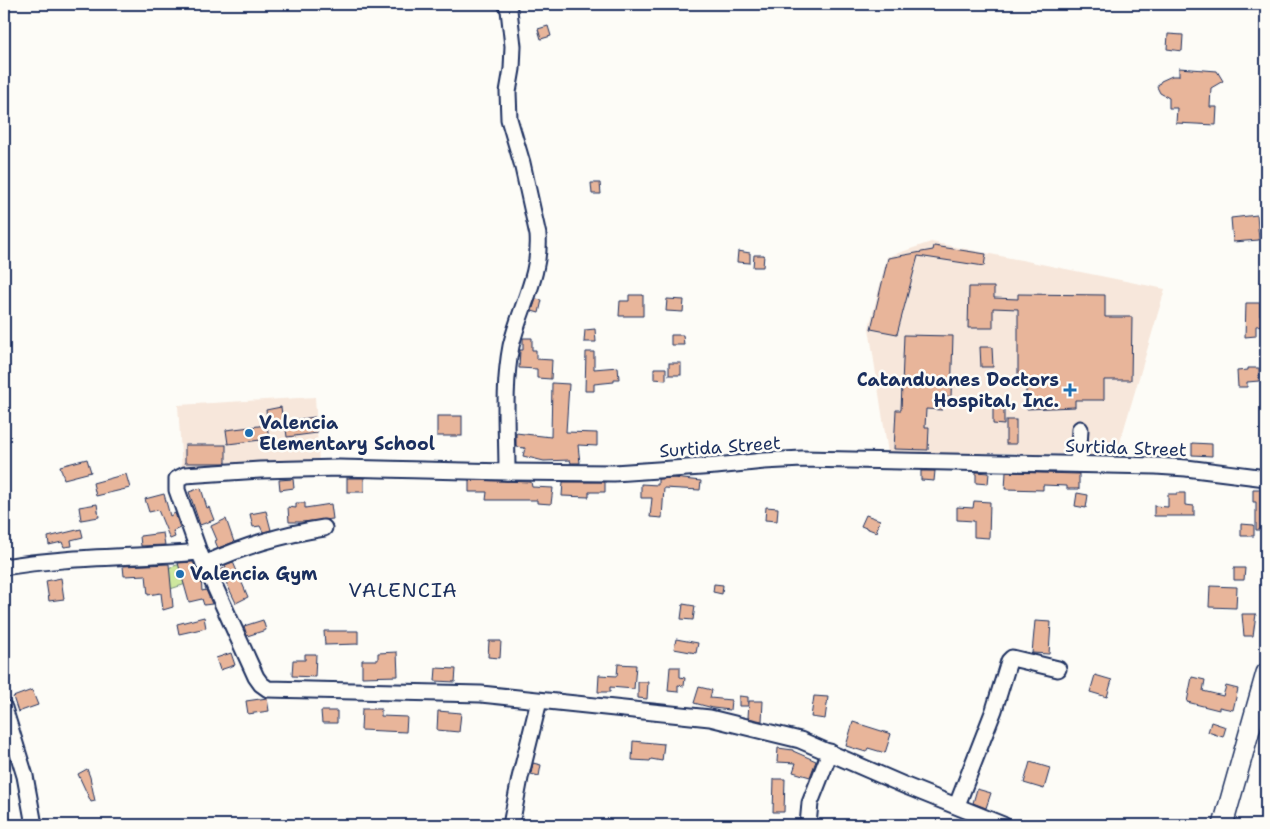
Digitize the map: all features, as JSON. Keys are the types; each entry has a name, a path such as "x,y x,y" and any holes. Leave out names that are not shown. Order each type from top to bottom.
{"main road":[{"path":"1223,825 1266,673"}],"street":[{"path":"506,4 509,10 513,46 508,105 539,245 536,269 522,308 510,354 507,472"},
{"path":"1078,464 1080,429"},
{"name":"Surtida Street","path":"201,558 177,490 177,479 184,475 302,469 640,472 764,460 802,459 1186,468 1266,478"},
{"path":"4,567 52,560 154,556 201,558 284,535 324,528"},
{"path":"201,558 256,677 268,689 451,693 710,718 786,736 830,752 906,786 1003,825"},
{"path":"957,806 994,710 1008,661 1012,658 1058,669"},
{"path":"511,825 520,778 539,701"},
{"path":"4,708 25,776 34,825"},
{"path":"808,825 810,803 830,752"}],"shaded area":[{"path":"931,242 1165,289 1116,456 1005,453 888,453 869,328 887,257"},
{"name":"Valencia Elementary School","path":"315,397 319,462 182,470 178,405"}],"green space":[{"name":"Valencia Gym","path":"197,559 202,579 167,590 161,570"}],"building":[{"path":"548,26 551,36 541,39 538,29"},
{"path":"1168,34 1183,35 1182,51 1167,49"},
{"path":"1179,68 1217,71 1223,81 1211,88 1210,107 1217,107 1216,125 1176,123 1177,108 1169,108 1169,98 1160,93 1157,87 1161,81 1172,76 1179,76"},
{"path":"591,183 600,183 601,194 592,194"},
{"path":"1257,215 1259,240 1233,242 1231,218"},
{"path":"934,246 986,254 984,266 918,256 897,334 871,329 888,258 933,250"},
{"path":"738,251 750,253 750,263 737,262"},
{"path":"754,255 764,255 763,267 753,267"},
{"path":"969,287 994,287 994,298 1018,299 1018,294 1105,295 1105,317 1132,317 1131,380 1104,380 1104,400 1075,400 1075,407 1026,409 1026,386 1018,386 1018,309 993,308 993,328 968,328"},
{"path":"629,295 643,295 643,316 619,316 620,301 629,301"},
{"path":"536,299 542,300 539,313 532,311"},
{"path":"667,299 684,300 683,312 666,311"},
{"path":"1246,303 1260,303 1260,316 1266,316 1266,325 1256,326 1256,336 1245,337"},
{"path":"595,329 596,342 584,342 585,330"},
{"path":"671,335 683,335 684,345 671,345"},
{"path":"904,335 953,336 951,397 943,396 942,410 926,409 925,427 929,427 928,450 894,449 896,410 901,410"},
{"path":"523,338 532,338 532,350 536,350 536,359 552,360 551,379 537,378 537,369 519,368 520,350 523,350"},
{"path":"980,347 992,347 993,367 981,367"},
{"path":"586,352 594,352 594,369 618,367 619,379 614,379 614,382 594,384 594,391 585,391"},
{"path":"669,363 681,363 681,375 669,375"},
{"path":"654,368 666,368 666,380 654,379"},
{"path":"1248,368 1259,368 1259,381 1247,382 1247,387 1238,387 1237,371 1248,370"},
{"path":"552,383 569,384 566,432 597,433 597,446 578,445 580,463 571,463 570,460 544,461 523,456 525,448 516,447 516,433 551,437"},
{"path":"993,405 1004,405 1004,425 993,424"},
{"path":"281,407 283,423 268,426 266,410"},
{"path":"437,416 462,416 462,436 437,436"},
{"path":"315,417 317,433 287,437 285,421"},
{"path":"1006,420 1016,420 1016,444 1006,444"},
{"path":"267,425 269,439 228,444 226,430"},
{"path":"1192,443 1212,444 1212,456 1192,455"},
{"path":"185,445 226,445 226,463 185,463"},
{"path":"87,459 91,472 64,479 60,466"},
{"path":"921,471 935,471 934,481 921,480"},
{"path":"976,472 989,473 988,484 976,483"},
{"path":"1006,472 1079,474 1079,489 1067,489 1067,486 1043,485 1043,490 1005,489"},
{"path":"126,474 130,488 96,496 93,483"},
{"path":"347,478 364,478 364,492 347,492"},
{"path":"674,478 701,481 700,490 664,488 662,518 650,517 652,498 641,498 641,484 658,485 658,479"},
{"path":"293,479 294,488 280,490 279,480"},
{"path":"469,480 531,482 532,487 553,488 551,504 537,503 537,500 486,500 487,492 469,492"},
{"path":"563,482 605,482 605,492 589,492 589,497 562,496"},
{"path":"201,488 207,508 209,507 214,520 200,525 189,492"},
{"path":"1253,489 1266,489 1266,530 1256,530 1256,502 1253,502"},
{"path":"1077,493 1088,495 1086,508 1075,506"},
{"path":"1185,493 1185,505 1194,506 1194,516 1154,516 1154,506 1168,507 1168,494"},
{"path":"164,494 170,516 175,513 180,528 173,531 175,537 170,539 158,510 149,512 145,499"},
{"path":"974,501 990,502 989,538 974,537 974,521 957,520 957,507 973,508"},
{"path":"296,503 305,503 305,508 331,504 333,519 289,522 288,507 296,508"},
{"path":"97,504 99,517 81,520 79,507"},
{"path":"766,507 778,508 777,521 765,520"},
{"path":"266,511 271,530 263,532 260,526 253,527 250,514"},
{"path":"866,515 880,520 876,532 861,526"},
{"path":"226,519 234,542 218,548 211,526"},
{"path":"1241,524 1254,525 1254,536 1241,536"},
{"path":"81,529 83,537 71,540 72,546 64,547 62,542 49,545 48,537"},
{"path":"163,533 165,545 141,546 140,536"},
{"path":"193,562 201,578 202,591 206,590 212,604 204,605 202,599 189,602 178,563"},
{"path":"233,562 248,597 236,603 220,570 226,567 225,565"},
{"path":"169,564 173,607 163,610 161,593 148,595 146,575 124,576 123,566"},
{"path":"1234,568 1245,568 1244,580 1234,580"},
{"path":"61,578 64,599 49,601 46,581"},
{"path":"714,584 723,585 722,594 713,592"},
{"path":"1210,586 1237,587 1236,608 1209,607"},
{"path":"683,604 695,606 693,620 681,619"},
{"path":"1242,614 1256,614 1253,636 1244,636"},
{"path":"204,617 206,628 179,634 177,624"},
{"path":"263,620 266,630 247,636 244,626"},
{"path":"1035,621 1051,622 1049,654 1032,653"},
{"path":"324,631 358,631 358,644 325,645"},
{"path":"676,639 698,643 696,653 674,649"},
{"path":"489,641 501,641 500,658 488,657"},
{"path":"397,652 398,676 362,677 362,660 378,660 378,653"},
{"path":"231,653 235,665 220,670 216,658"},
{"path":"305,654 316,654 315,677 292,676 293,660 305,660"},
{"path":"618,664 636,665 634,689 610,687 610,692 598,692 599,675 617,676"},
{"path":"670,667 680,667 680,677 685,678 684,686 678,685 678,692 668,691"},
{"path":"436,668 456,669 455,682 435,681"},
{"path":"1095,675 1112,680 1107,697 1090,692"},
{"path":"1192,677 1205,680 1203,691 1223,696 1226,686 1238,689 1233,710 1219,707 1219,710 1187,702"},
{"path":"638,682 648,682 647,699 638,698"},
{"path":"699,687 712,690 710,698 731,700 730,710 694,703"},
{"path":"32,690 38,705 18,712 13,697"},
{"path":"739,696 748,697 748,706 739,706"},
{"path":"814,696 828,697 825,719 811,717"},
{"path":"267,698 269,711 248,714 246,701"},
{"path":"749,701 763,701 762,721 748,718"},
{"path":"362,709 381,709 381,716 407,717 406,732 361,730"},
{"path":"321,711 337,711 337,723 322,723"},
{"path":"438,711 461,713 459,732 437,730"},
{"path":"853,722 891,734 885,753 868,748 866,752 846,746"},
{"path":"1211,722 1226,727 1223,737 1208,732"},
{"path":"633,741 664,744 662,761 651,759 650,761 632,760"},
{"path":"778,748 793,750 816,761 810,777 793,772 796,763 777,762"},
{"path":"1030,762 1050,768 1044,789 1024,783"},
{"path":"533,763 541,765 539,776 531,774"},
{"path":"87,769 95,801 91,802 78,774"},
{"path":"774,779 785,779 784,812 773,812"},
{"path":"977,789 991,793 986,808 973,803"}],"place":[{"name":"Catanduanes Doctors Hospital, Inc.","path":"1070,390"},
{"name":"Valencia Elementary School","path":"249,433"},
{"name":"Valencia Gym","path":"180,574"}],"district":[{"name":"VALENCIA","path":"403,590"}]}
